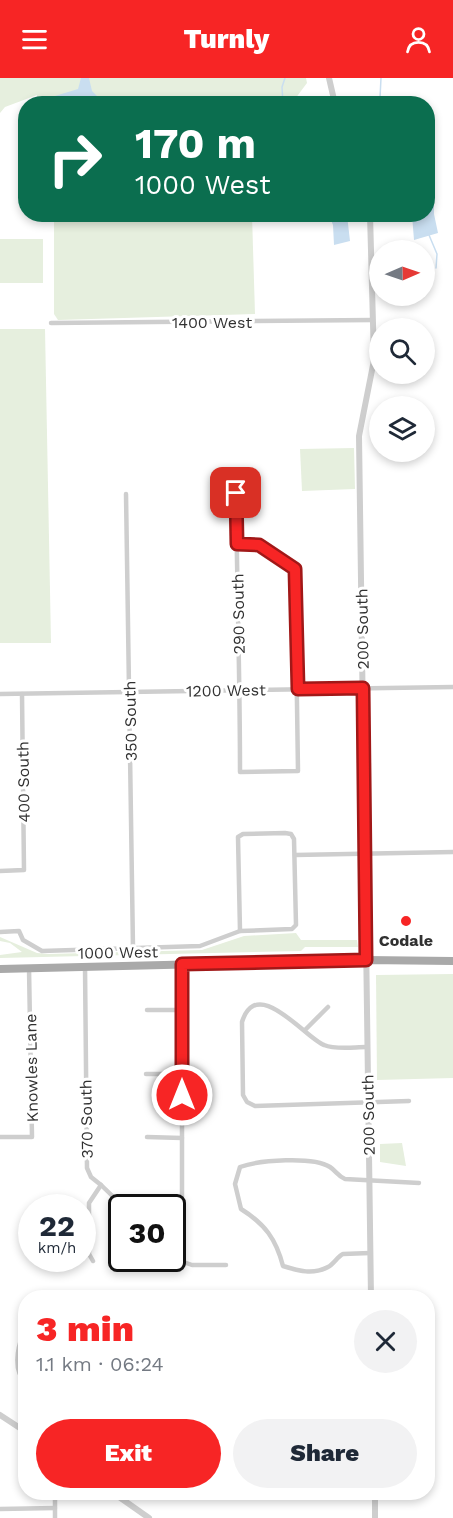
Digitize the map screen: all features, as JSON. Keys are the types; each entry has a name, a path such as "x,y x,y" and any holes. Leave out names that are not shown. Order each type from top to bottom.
{"main road":[{"name":"1000 West","path":"0,969 366,960 453,961"}],"street":[{"path":"329,78 333,96"},
{"name":"200 South","path":"370,222 373,318"},
{"name":"1400 West","path":"51,323 369,320"},
{"name":"200 South","path":"369,384 359,436 371,1290"},
{"name":"290 South","path":"236,493 240,772 298,771 298,689"},
{"name":"350 South","path":"126,494 133,948"},
{"path":"237,544 259,545 295,569 298,689"},
{"name":"1200 West","path":"0,694 453,687"},
{"name":"400 South","path":"0,871 24,870 22,694"},
{"path":"0,933 19,931 23,940 42,951 200,946 240,932 292,929 296,925 295,855 291,834 243,834 238,837 240,932"},
{"path":"295,855 453,852"},
{"path":"182,964 182,1194"},
{"name":"370 South","path":"85,966 87,1168 91,1177 110,1194"},
{"name":"Knowles Lane","path":"0,1137 32,1137 29,968"},
{"path":"366,1047 324,1046 283,1012 271,1008 252,1007 245,1013 242,1022 243,1095 247,1102 255,1106 409,1101"},
{"path":"305,1030 328,1007"},
{"path":"147,1010 182,1010"},
{"path":"146,1074 182,1074"},
{"path":"147,1137 182,1138"},
{"path":"370,1253 343,1254 330,1266 315,1271 303,1272 283,1266 275,1241 268,1229 241,1209 236,1184 240,1167 258,1162 312,1161 330,1167 337,1176 345,1179 419,1183"},
{"path":"95,1194 101,1185"},
{"path":"186,1263 192,1265 226,1265"},
{"path":"18,1347 18,1372"},
{"path":"0,1415 18,1427"},
{"path":"55,1500 55,1518"},
{"path":"123,1500 149,1518"},
{"path":"375,1500 375,1518"},
{"path":"0,1509 55,1508"}],"green space":[{"path":"0,78 306,78 307,83 297,96 18,96 18,102 5,107 0,113"},
{"path":"54,222 252,222 255,314 58,320 54,314"},
{"path":"0,239 43,239 43,283 0,283"},
{"path":"0,329 45,329 51,643 0,643"},
{"path":"354,448 355,489 302,491 300,449"},
{"path":"296,933 301,940 357,940 358,947 305,947 301,951 0,958 0,955 22,952 10,943 0,941 0,937 37,953 48,954 202,950 244,936"},
{"path":"453,974 453,1078 377,1080 376,975"},
{"path":"402,1143 406,1166 380,1162 380,1144"}],"water":[{"path":"81,78 89,78 92,91 97,96 55,96 78,89"},
{"path":"435,219 438,233 414,240 413,222 435,222"},
{"path":"332,222 348,222 350,241 334,245"}],"waterway":[{"path":"283,96 285,78"},
{"path":"380,96 381,78"},
{"path":"429,235 437,254 436,268"}],"place":[{"name":"Codale","path":"406,921"}],"route":[{"path":"182,1095 182,964 366,960 363,688 298,689 295,569 259,545 237,544 236,493"}]}
